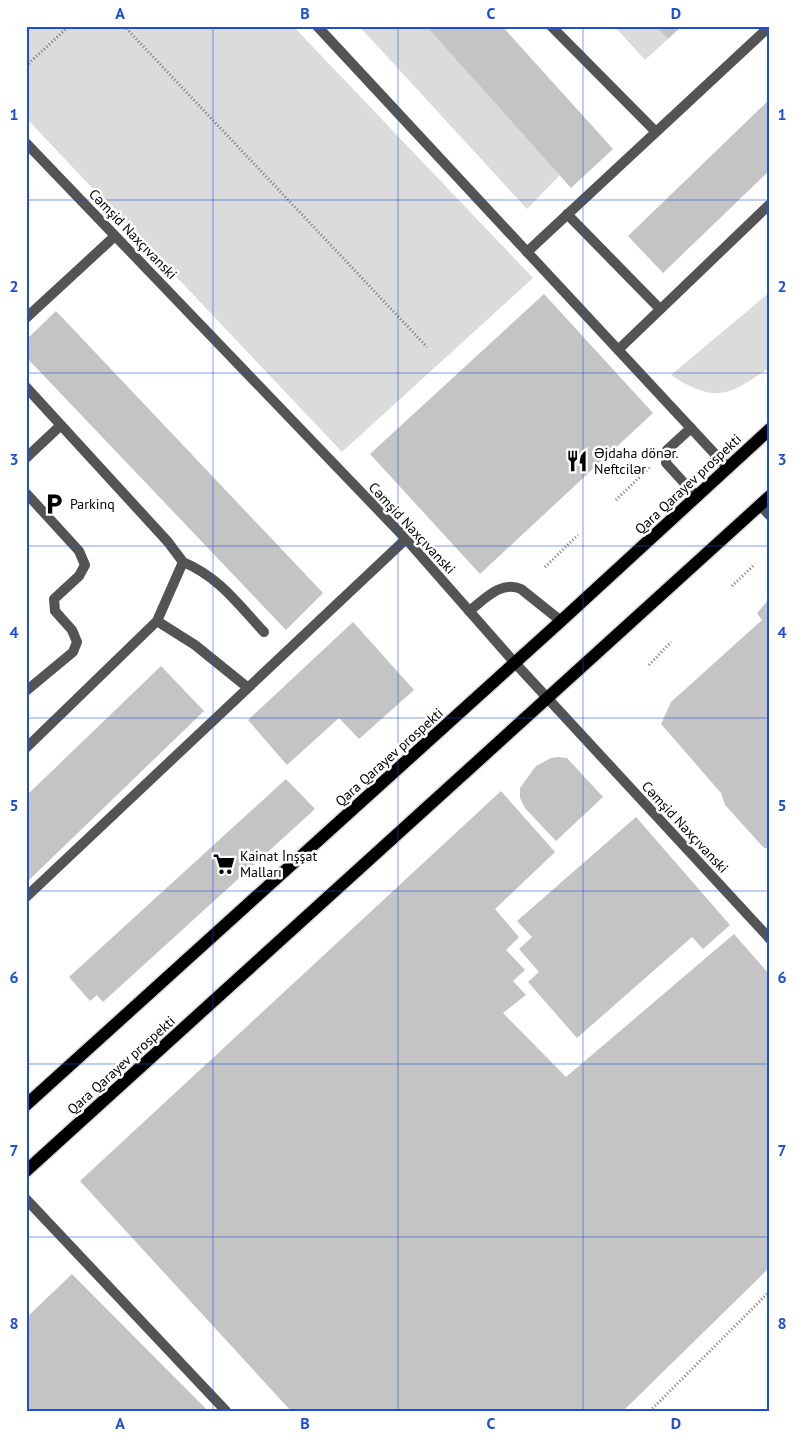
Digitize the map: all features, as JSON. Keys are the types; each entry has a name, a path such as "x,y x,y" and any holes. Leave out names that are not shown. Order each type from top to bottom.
{"main road":[{"name":"Qara Qarayev prospekti","path":"26,1105 515,664 770,429"},
{"name":"Qara Qarayev prospekti","path":"26,1171 770,496"}],"street":[{"path":"317,26 728,468"},
{"path":"551,26 656,132"},
{"path":"527,252 770,26"},
{"name":"Cəmşid Naxçıvanski","path":"26,143 406,540 515,664 770,939"},
{"path":"618,350 770,204"},
{"path":"567,214 660,309"},
{"path":"26,318 115,236"},
{"path":"26,387 168,542 183,562 203,570 216,581 264,632"},
{"path":"26,458 61,425"},
{"path":"691,428 666,450 666,462 697,497"},
{"path":"26,493 79,551 84,565 78,576 54,598 55,611 72,630 77,642 73,652 26,691"},
{"path":"760,505 770,516"},
{"path":"26,898 247,687 406,540"},
{"path":"26,748 157,621 183,562"},
{"path":"469,612 504,586 514,585 521,588 561,621"},
{"path":"157,621 195,645 247,687"},
{"path":"26,1199 226,1411"}],"path":[{"path":"26,66 69,26"},
{"path":"124,26 428,347"},
{"path":"616,500 654,463"},
{"path":"545,567 578,535"},
{"path":"732,586 753,566"},
{"path":"649,665 671,642"},
{"path":"650,1411 770,1291"}],"shaded area":[{"path":"26,26 293,26 533,278 342,452 26,118"},
{"path":"359,26 426,26 560,175 527,209"},
{"path":"614,26 656,26 668,39 645,60"},
{"path":"770,292 770,367 743,385 722,393 699,390 671,375"}],"building":[{"path":"426,26 502,26 613,149 571,188"},
{"path":"656,26 682,26 668,39"},
{"path":"770,99 770,170 663,273 628,236"},
{"path":"544,294 653,413 480,574 370,454"},
{"path":"56,311 323,593 286,630 26,357 26,340"},
{"path":"770,598 770,848 764,848 725,805 721,793 661,724 671,702 762,620 757,613"},
{"path":"353,622 414,690 359,739 339,718 287,765 248,720"},
{"path":"161,666 204,711 26,883 26,796"},
{"path":"551,758 567,758 603,797 556,841 525,808 520,798 520,788 536,766"},
{"path":"286,779 315,809 103,1002 97,995 90,1001 69,977"},
{"path":"501,791 555,852 495,909 519,937 506,950 525,970 513,981 526,995 503,1013 566,1077 734,934 770,975 770,1267 623,1411 291,1411 80,1181"},
{"path":"636,817 730,925 703,949 692,937 577,1038 528,982 539,972 519,949 532,937 517,921"},
{"path":"72,1274 208,1411 26,1411 26,1318"}],"place":[{"name":"Əjdaha dönər. Neftcilər","path":"577,461"},
{"name":"Parkinq","path":"54,504"},
{"name":"Kainat İnşşat Malları","path":"224,864"}]}
